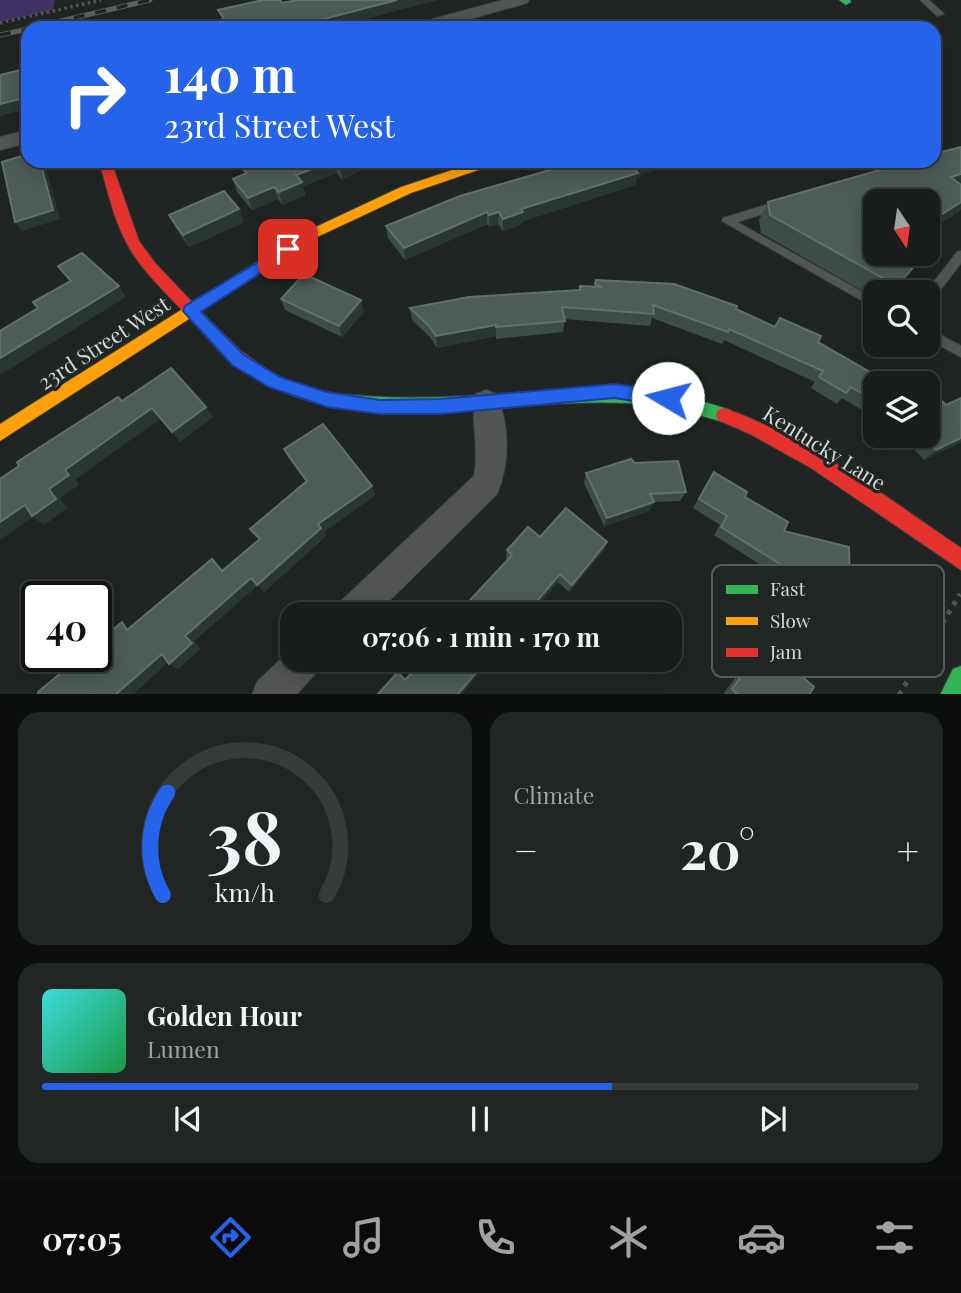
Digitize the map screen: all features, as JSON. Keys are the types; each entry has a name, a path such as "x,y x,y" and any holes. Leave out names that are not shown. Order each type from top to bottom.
{"street":[{"path":"445,21 521,0"},
{"path":"0,144 21,138"},
{"name":"Kentucky Lane","path":"108,168 134,242 150,267 238,360 275,382 327,400 380,407 440,407 614,391 668,398 722,412 775,437 961,560"},
{"name":"23rd Street West","path":"0,433 308,236 406,190 471,168"},
{"path":"364,602 486,484 492,468 493,439 486,402"},
{"path":"271,694 293,672"},
{"path":"952,694 961,677"}],"lane":[{"path":"924,0 940,13"},
{"path":"790,202 727,220 863,297"},
{"path":"940,282 961,255"},
{"path":"940,340 961,352"}],"path":[{"path":"0,23 101,0"},
{"path":"944,619 959,594"},
{"path":"900,694 910,677"}],"shaded area":[{"path":"0,0 55,0 53,10 0,22"}],"building":[{"path":"263,0 280,0 282,3 298,0 397,0 316,21 217,21 224,19 218,10"},
{"path":"21,70 21,99 0,104 0,75"},
{"path":"961,147 961,174 951,177 961,185 961,202 940,215 940,189 863,189 863,266 914,266 902,280 886,280 770,215 768,202 887,168 941,168 941,152"},
{"path":"21,156 21,168 42,168 53,210 15,222 2,162"},
{"path":"242,168 314,168 296,175 302,182 279,192 274,187 248,198 233,179 247,173"},
{"path":"557,168 633,168 638,173 521,209 523,212 503,219 499,212 489,215 487,212 404,248 386,226 460,196"},
{"path":"224,191 239,209 183,235 169,215"},
{"path":"82,253 119,286 0,358 0,331 38,308 33,302 71,281 58,266"},
{"path":"304,274 361,300 339,326 281,299"},
{"path":"596,280 674,284 737,306 736,309 775,327 780,318 821,336 818,342 868,371 863,371 863,394 851,387 846,393 819,377 823,371 729,329 728,332 653,305 654,314 562,307 565,321 496,325 436,336 410,308 469,297 580,290 580,286 602,287 595,284"},
{"path":"171,368 206,407 172,432 152,408 65,470 69,475 49,489 56,499 32,516 25,505 0,522 0,479 19,466 17,462 118,397 122,401"},
{"path":"961,398 961,438 936,450 934,448 940,448 940,399 946,405"},
{"path":"323,424 372,486 318,524 321,528 257,585 251,578 185,636 192,643 169,664 162,654 116,694 39,694 62,672 112,672 112,630 122,622 127,630 212,559 222,571 260,539 250,529 307,481 284,449"},
{"path":"631,459 635,463 678,461 686,492 650,494 654,502 607,518 586,473"},
{"path":"714,472 747,492 745,497 788,522 784,531 849,547 849,565 782,565 721,527 727,516 699,499"},
{"path":"566,508 607,542 572,585 560,574 536,602 468,602 512,555 507,550 528,527 540,537"},
{"path":"398,672 405,680 413,672 477,672 458,694 378,694"},
{"path":"741,677 803,677 814,687 810,694 737,694 732,689"}],"railway":[{"path":"61,21 150,0"},
{"path":"0,35 21,30"}],"traffic: fast":[{"path":"332,400 381,406 431,406 578,395 627,396 676,401 724,415"},
{"path":"952,694 961,677"}],"traffic: slow":[{"path":"0,433 308,236 406,190 471,168"}],"traffic: jam":[{"path":"107,168 133,242 166,284 221,342 267,377 285,386 332,400"},
{"path":"724,415 817,462 961,560"}],"route":[{"path":"288,249 191,311 238,360 275,382 327,400 380,407 440,407 614,391 668,398"}]}
